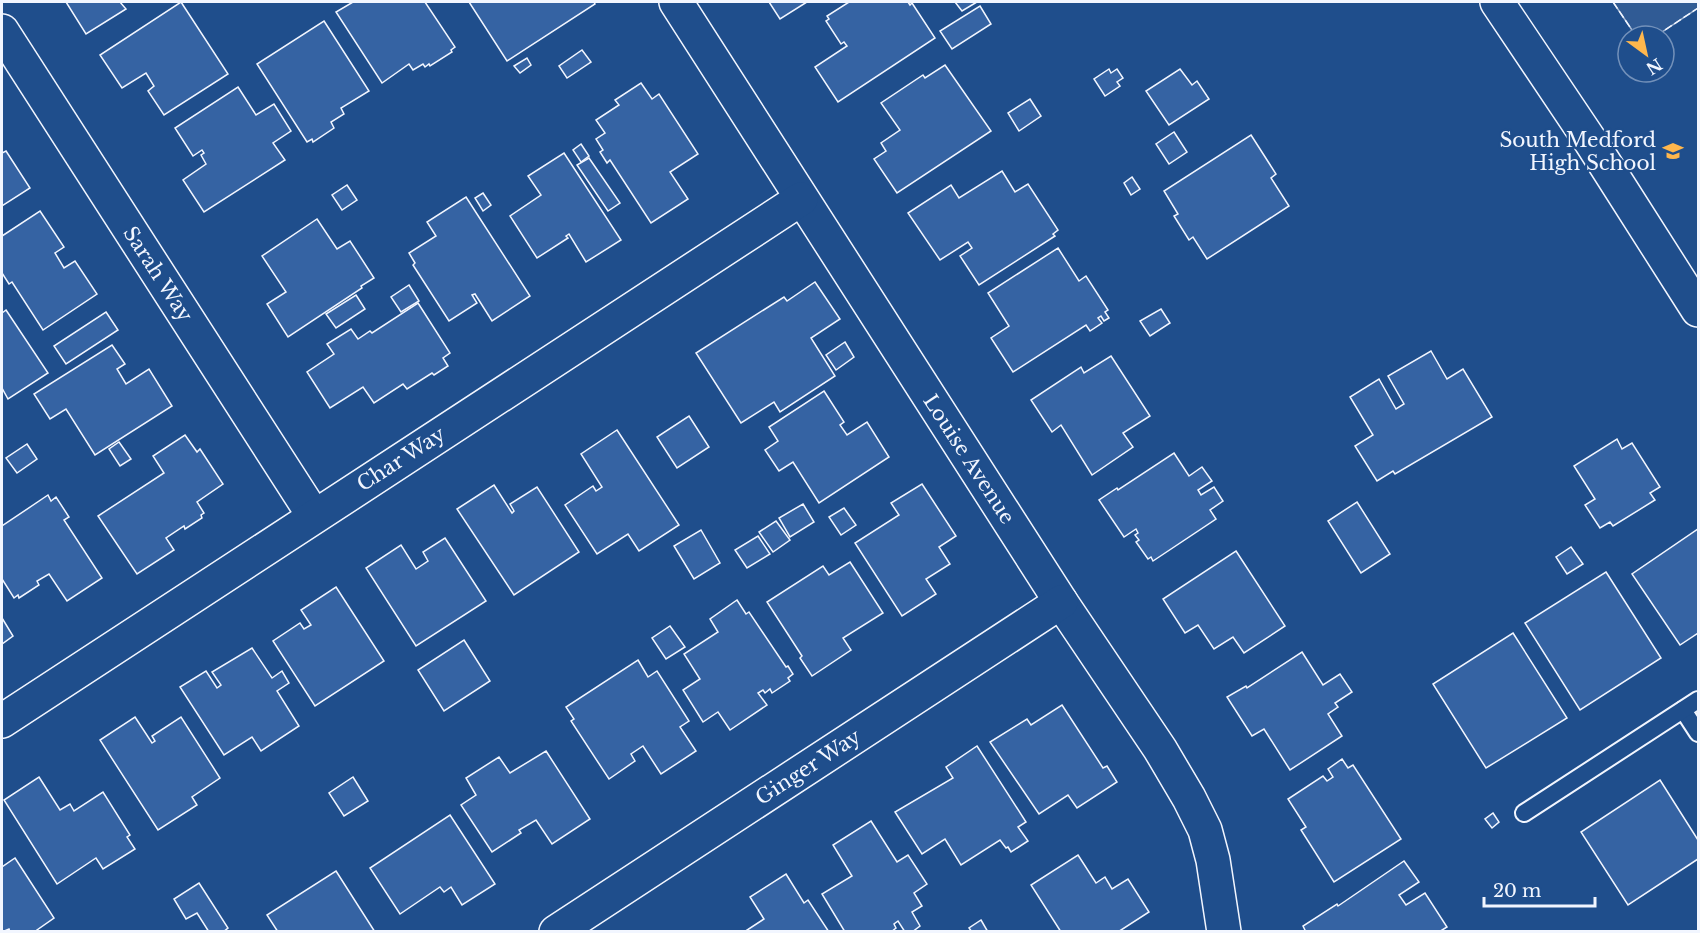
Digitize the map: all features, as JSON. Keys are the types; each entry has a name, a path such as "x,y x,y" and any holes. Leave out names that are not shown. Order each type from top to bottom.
{"street":[{"name":"Louise Avenue","path":"675,2 1061,602 1160,749 1189,798 1205,830 1224,932"},
{"path":"1497,2 1591,142 1698,310"},
{"name":"Sarah Way","path":"2,32 314,516"},
{"name":"Char Way","path":"2,721 801,199"},
{"name":"Ginger Way","path":"556,932 1061,602"}],"lane":[{"path":"1524,813 1698,700"},
{"path":"1683,710 1698,733"}],"shaded area":[{"path":"1613,2 1698,2 1698,8 1674,24 1628,24"}],"building":[{"path":"66,2 120,2 126,9 86,34"},
{"path":"181,2 228,74 164,115 148,91 154,86 146,73 122,88 100,55"},
{"path":"353,2 425,2 455,47 451,50 452,52 430,66 429,64 425,67 423,64 413,70 409,64 382,83 336,12"},
{"path":"469,2 594,2 595,4 507,61"},
{"path":"769,2 807,2 780,19"},
{"path":"849,2 908,2 910,5 912,3 935,38 838,102 815,67 847,46 844,42 841,44 826,21 829,19 827,16"},
{"path":"955,2 977,2 962,11"},
{"path":"980,6 991,24 952,49 940,31"},
{"path":"324,21 369,91 341,108 344,114 331,122 334,128 313,142 312,139 307,142 257,64"},
{"path":"582,50 591,62 567,78 559,66"},
{"path":"527,58 531,65 520,73 514,66"},
{"path":"945,65 991,131 897,193 874,159 886,151 881,143 900,130 881,103 923,75 925,78"},
{"path":"1109,69 1111,73 1117,69 1123,78 1117,82 1120,86 1105,96 1094,79"},
{"path":"1180,69 1192,85 1197,81 1209,99 1169,125 1146,91"},
{"path":"641,83 652,99 659,94 698,154 670,172 688,199 651,223 610,160 607,163 596,139 605,133 596,120 619,105 615,100"},
{"path":"238,87 256,115 274,104 291,131 273,143 285,160 204,212 183,180 206,164 201,155 204,153 202,150 193,156 175,128"},
{"path":"1030,99 1041,116 1019,131 1008,113"},
{"path":"1174,132 1187,152 1169,164 1156,144"},
{"path":"1251,135 1276,174 1271,178 1289,206 1207,259 1193,237 1189,240 1174,216 1178,214 1164,191"},
{"path":"581,144 589,156 581,162 573,150"},
{"path":"6,151 30,188 2,206 2,153"},
{"path":"564,153 621,240 586,262 569,234 566,236 568,238 537,258 510,216 541,195 528,176"},
{"path":"589,158 620,203 608,211 577,165"},
{"path":"1002,171 1015,192 1028,184 1058,230 1053,234 1055,236 979,285 960,256 972,248 968,242 940,260 908,213 951,185 959,198"},
{"path":"1132,177 1140,189 1131,195 1124,183"},
{"path":"347,185 357,200 342,210 332,195"},
{"path":"483,193 491,205 483,211 475,198"},
{"path":"466,197 530,296 492,321 475,294 472,295 477,303 449,321 413,265 415,263 409,253 436,236 427,222"},
{"path":"40,211 64,247 55,253 64,268 75,261 97,294 43,330 12,282 9,284 2,273 2,236"},
{"path":"317,219 337,249 350,241 374,278 288,337 267,304 286,292 262,256"},
{"path":"1058,248 1079,281 1086,276 1108,310 1105,312 1109,318 1104,321 1101,316 1098,318 1102,323 1090,331 1086,325 1013,372 991,338 1009,326 988,293"},
{"path":"815,282 840,319 811,338 835,376 780,412 774,402 741,423 696,353 784,297 787,301"},
{"path":"409,285 419,301 401,312 391,297"},
{"path":"356,295 365,309 336,328 326,314"},
{"path":"418,303 450,353 443,358 448,366 407,389 403,384 374,403 363,387 330,408 307,372 334,354 327,344 351,329 358,339 370,331 372,333"},
{"path":"1161,309 1170,323 1150,336 1140,321"},
{"path":"6,310 48,373 8,399 2,388 2,313"},
{"path":"106,312 118,330 66,364 54,346"},
{"path":"845,342 854,357 836,370 826,355"},
{"path":"112,345 125,364 117,369 126,384 149,369 172,406 95,455 66,409 50,419 34,394"},
{"path":"1431,351 1447,379 1463,369 1492,417 1395,474 1393,471 1377,481 1355,446 1373,435 1350,397 1379,379 1396,409 1404,404 1388,376"},
{"path":"1111,356 1150,416 1123,433 1133,447 1092,475 1061,425 1052,432 1031,400 1081,367 1084,373"},
{"path":"824,391 844,422 840,425 847,435 867,422 889,457 819,503 793,462 779,471 765,450 778,441 769,427"},
{"path":"689,416 709,447 677,468 657,437"},
{"path":"617,430 679,525 639,551 628,534 597,554 565,505 593,486 596,491 602,487 581,454"},
{"path":"185,435 197,452 200,449 223,484 197,502 204,513 201,515 202,518 166,538 174,550 137,574 98,516 164,473 153,456"},
{"path":"1617,439 1622,449 1632,443 1660,487 1650,493 1655,500 1613,526 1610,522 1600,528 1585,505 1595,499 1574,466"},
{"path":"119,442 131,459 120,466 109,449"},
{"path":"27,444 37,459 17,473 6,458"},
{"path":"1174,453 1189,476 1202,467 1212,481 1198,490 1201,495 1214,487 1223,501 1210,510 1216,519 1153,561 1151,557 1148,559 1136,542 1139,540 1135,535 1138,533 1136,529 1124,537 1099,500"},
{"path":"922,484 956,536 939,547 950,564 926,579 936,594 902,616 855,543 899,515 891,503"},
{"path":"494,485 512,513 514,511 510,504 537,487 579,552 514,595 457,509"},
{"path":"48,495 51,501 56,497 69,517 64,520 102,578 67,601 49,574 37,581 39,585 19,598 18,595 14,598 2,579 2,526"},
{"path":"1357,502 1390,554 1361,573 1328,521"},
{"path":"803,504 814,522 790,537 779,518"},
{"path":"844,508 856,525 841,535 829,517"},
{"path":"776,521 790,540 773,552 759,532"},
{"path":"1698,529 1698,633 1680,645 1632,574"},
{"path":"701,530 720,563 694,579 674,546"},
{"path":"758,536 770,554 747,568 735,550"},
{"path":"445,538 486,601 416,646 366,568 401,545 416,569 428,561 423,552"},
{"path":"1571,547 1583,564 1567,574 1556,557"},
{"path":"1236,551 1285,626 1244,653 1233,637 1214,649 1198,625 1185,633 1163,599"},
{"path":"850,562 883,613 843,638 851,650 812,676 800,658 802,656 767,602 823,566 829,575"},
{"path":"1606,572 1661,658 1580,710 1525,623"},
{"path":"336,587 384,661 315,706 273,641 300,623 304,629 311,625 301,610"},
{"path":"737,600 746,614 749,612 793,674 788,678 790,681 772,693 770,689 765,693 763,690 758,693 767,705 730,730 718,712 703,722 683,690 700,679 684,654 718,632 710,619"},
{"path":"2,618 13,636 2,644"},
{"path":"670,626 685,647 666,659 652,638"},
{"path":"1513,633 1567,718 1486,768 1433,684"},
{"path":"464,640 490,681 444,711 418,670"},
{"path":"252,648 272,678 282,671 289,683 277,691 299,726 261,751 252,737 224,755 180,687 206,671 217,688 221,685 212,672"},
{"path":"1302,652 1323,685 1340,674 1352,692 1335,703 1338,707 1328,714 1342,736 1290,770 1264,729 1252,736 1227,697 1246,686 1247,688"},
{"path":"638,660 648,677 657,671 689,721 680,727 696,751 661,774 643,746 631,754 635,761 609,779 571,721 574,719 566,707"},
{"path":"1062,705 1103,768 1107,766 1117,782 1077,808 1068,795 1039,814 990,742 1027,719 1031,725"},
{"path":"135,717 152,743 155,741 152,736 181,717 220,778 192,797 197,805 158,830 100,740"},
{"path":"977,746 1026,822 1018,827 1028,841 1011,852 1000,840 961,865 945,839 922,854 895,812 953,778 946,767"},
{"path":"546,751 590,819 552,844 536,820 519,830 521,833 492,852 461,805 476,795 466,778 499,757 510,773"},
{"path":"1342,759 1348,768 1353,765 1401,839 1334,882 1301,830 1306,827 1288,799 1323,776 1327,781 1333,777 1328,769"},
{"path":"39,777 60,810 70,804 74,811 103,792 130,835 127,837 135,849 103,869 96,858 57,884 4,800"},
{"path":"353,777 368,801 344,816 329,793"},
{"path":"1660,780 1698,840 1698,859 1628,905 1581,832"},
{"path":"1493,813 1499,822 1492,828 1485,819"},
{"path":"450,815 495,884 462,905 451,887 444,892 440,887 400,914 370,868"},
{"path":"871,821 897,862 908,855 927,884 914,893 922,906 912,912 920,926 912,932 905,932 898,921 894,924 896,928 891,932 845,932 822,894 852,876 833,845"},
{"path":"1078,855 1096,883 1105,877 1112,889 1128,879 1149,912 1118,932 1061,932 1031,885"},
{"path":"15,858 54,918 34,932 10,932 9,929 2,932 2,867"},
{"path":"1404,861 1419,882 1399,895 1406,905 1425,893 1447,927 1439,932 1306,932 1303,926 1337,904 1338,906"},
{"path":"336,871 375,932 278,932 267,915"},
{"path":"786,874 804,903 808,900 829,932 744,932 764,919 750,897"},
{"path":"199,883 228,928 223,932 209,932 197,913 186,919 174,899"},
{"path":"981,920 988,932 972,932 969,928"}],"fence":[{"path":"1613,2 1628,24"},
{"path":"1674,24 1698,8"}],"place":[{"name":"South Medford High School","path":"1673,151"}]}
